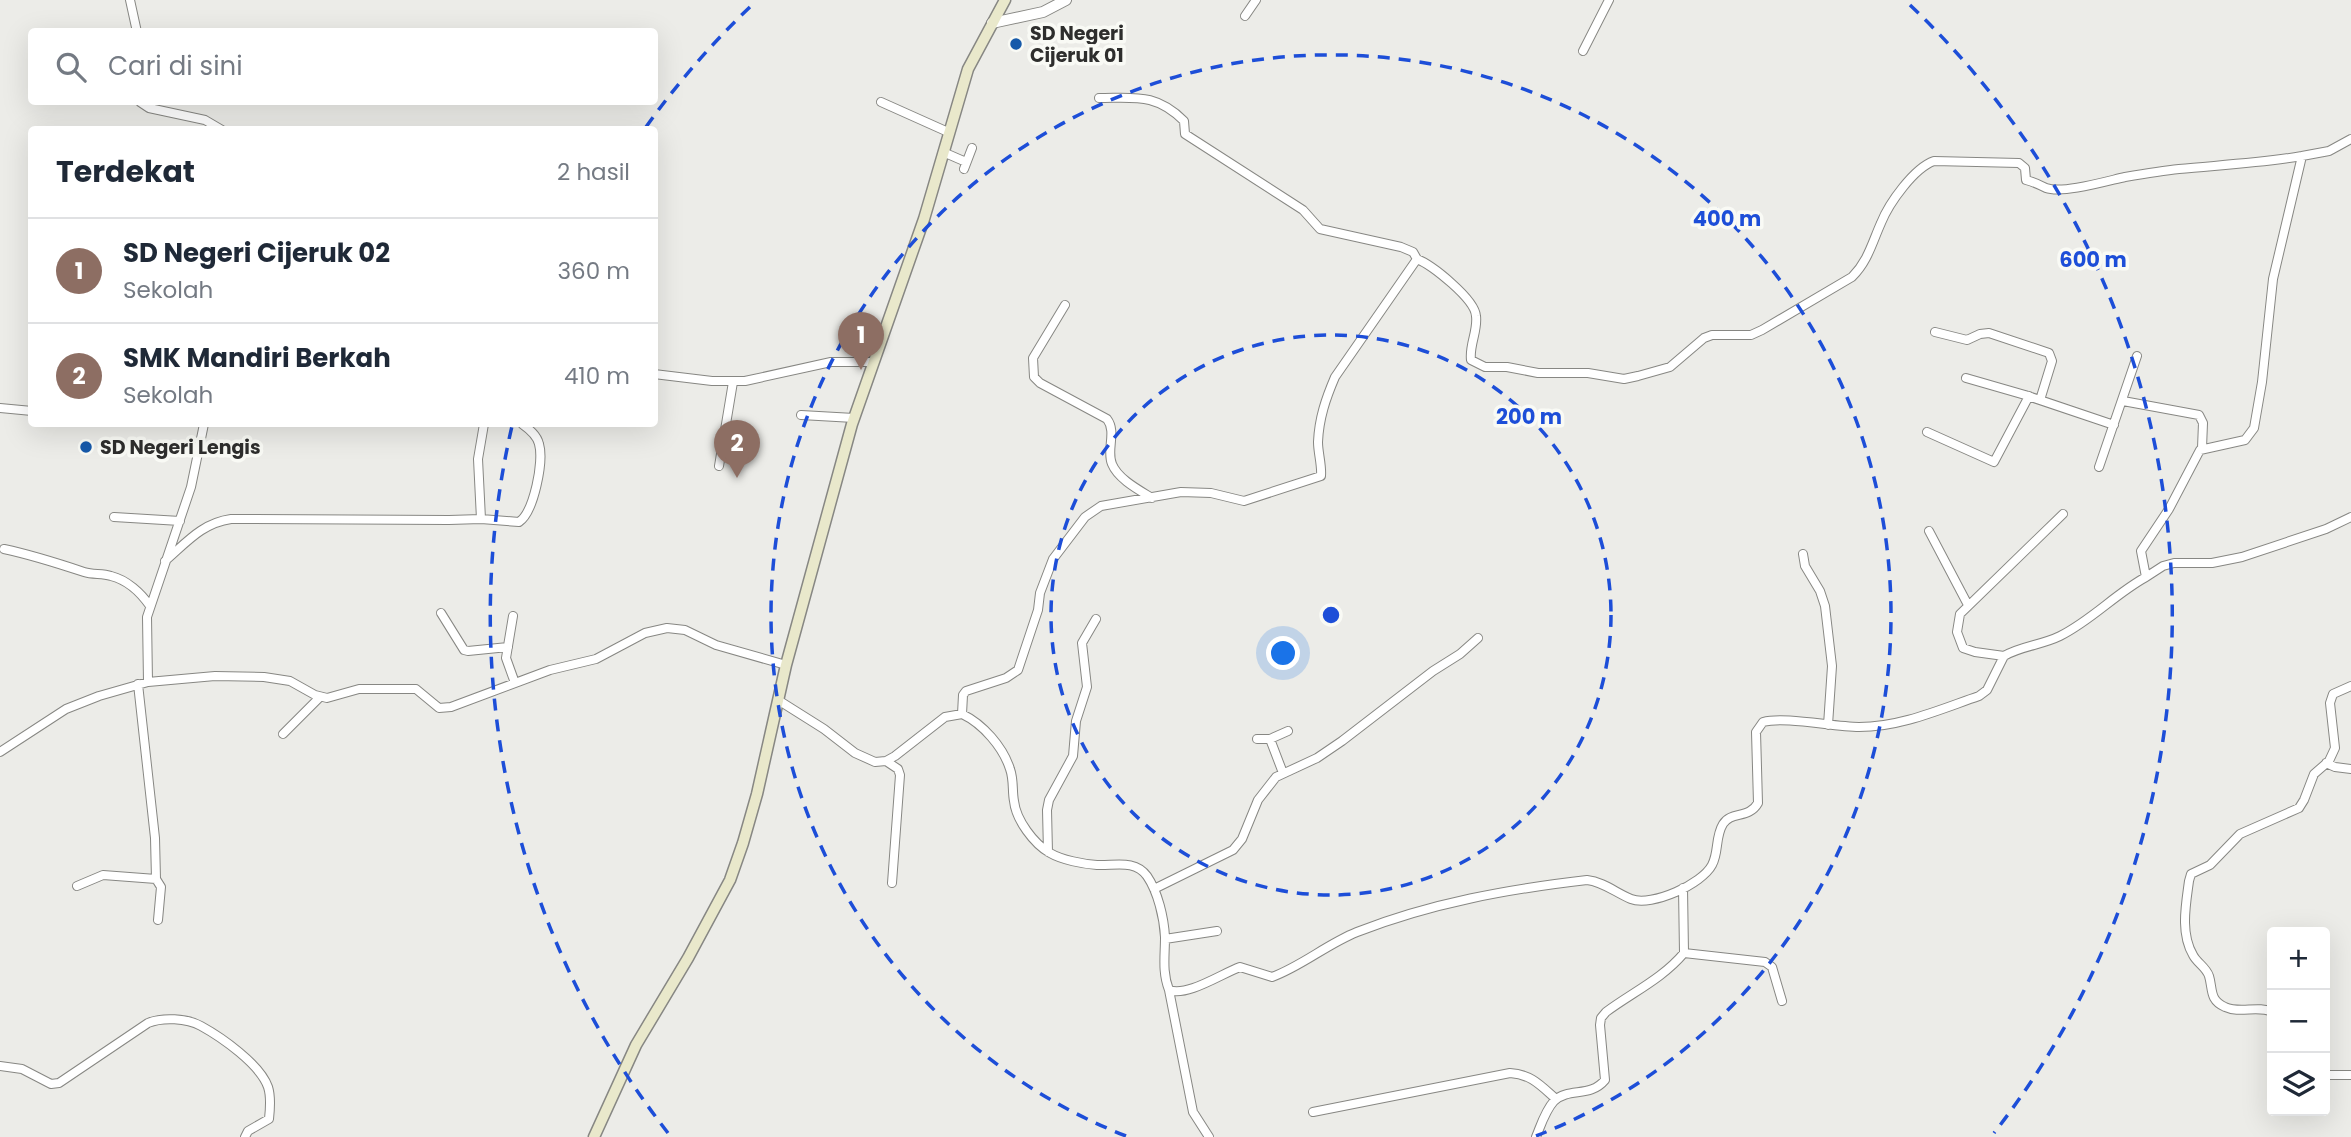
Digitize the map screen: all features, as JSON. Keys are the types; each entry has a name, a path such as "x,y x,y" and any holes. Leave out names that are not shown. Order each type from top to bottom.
{"main road":[{"path":"594,1137 636,1045 726,890 750,819 786,665 854,418 924,219 968,69 1005,0"}],"street":[{"path":"131,0 136,28"},
{"path":"992,23 1043,12 1066,0"},
{"path":"1245,16 1256,0"},
{"path":"1583,51 1609,0"},
{"path":"1099,98 1149,97 1184,121 1185,134 1303,210 1320,229 1401,247 1413,253 1466,298 1475,311 1476,323 1470,353 1471,360 1478,364 1538,373 1599,374 1624,379 1657,372 1670,366 1704,338 1712,335 1751,335 1785,318 1852,277 1868,256 1881,221 1895,199 1915,173 1925,164 1934,161 2019,163 2025,169 2026,180 2047,188 2081,188 2129,176 2178,169 2234,166 2302,156 2329,151 2351,139"},
{"path":"881,102 948,132"},
{"path":"144,105 205,120 215,126"},
{"path":"943,152 965,165 972,148"},
{"path":"2203,448 2245,440 2254,428 2262,382 2273,278 2302,156"},
{"path":"962,714 963,695 966,691 1006,678 1018,670 1038,610 1040,593 1053,559 1085,517 1101,506 1181,492 1197,492 1244,501 1321,476 1321,411 1329,390 1335,377 1417,259"},
{"path":"1065,305 1032,358 1034,377 1040,383 1110,422 1112,465 1124,479 1152,498"},
{"path":"1935,332 1966,340 1989,333 2049,353 2052,361 2040,400"},
{"path":"2099,467 2137,356"},
{"path":"658,374 733,382 757,380 831,362 872,362"},
{"path":"1966,378 2113,425"},
{"path":"719,466 733,382"},
{"path":"1927,432 1994,462 2029,396"},
{"path":"2123,401 2199,415 2203,423 2203,448 2169,509 2141,551 2146,577"},
{"path":"0,408 28,411"},
{"path":"801,415 854,418"},
{"path":"148,682 147,617 191,487 203,427"},
{"path":"481,519 478,459 483,427"},
{"path":"165,561 214,521 230,519 481,519 519,522 533,500 539,469 540,446 525,427"},
{"path":"2063,514 1960,614 1957,632 1962,648 2004,656 2063,635 2101,610 2117,594 2164,566 2174,563 2212,563 2242,557 2351,519"},
{"path":"114,517 180,521"},
{"path":"1929,531 1968,605"},
{"path":"4,549 61,563 87,573 110,575 142,595 150,606"},
{"path":"1803,554 1805,566 1820,591 1825,606 1832,666 1828,725"},
{"path":"441,613 464,650 468,652 508,648"},
{"path":"512,677 506,658 513,615"},
{"path":"1048,852 1047,810 1055,788 1073,756 1076,721 1087,687 1082,643 1096,619"},
{"path":"0,752 66,709 148,682 215,676 264,677 290,681 320,697 335,697 359,689 416,689 439,708 450,707 512,677 596,659 645,633 667,628 685,630 716,645 786,665"},
{"path":"1154,889 1184,876 1237,846 1258,800 1276,776 1317,758 1350,736 1478,638"},
{"path":"1169,990 1182,992 1240,967 1272,977 1340,940 1367,929 1496,892 1587,880 1608,886 1631,899 1647,901 1665,896 1706,874 1717,855 1717,839 1726,820 1748,814 1758,803 1756,732 1763,722 1775,720 1861,727 1894,723 1979,696 1987,690 2004,656"},
{"path":"138,684 155,838 156,879 162,887 158,920"},
{"path":"2267,1009 2228,1009 2213,998 2207,972 2194,958 2185,932 2189,881 2191,874 2210,865 2239,834 2299,808 2315,774 2326,763 2336,744 2331,698 2333,694 2351,686"},
{"path":"283,734 320,697"},
{"path":"778,701 824,729 863,758 875,762 886,761 911,745 945,717 962,714 978,723 1005,757 1011,770 1016,811 1033,837 1048,852 1078,862 1140,868 1154,889 1165,939 1163,968 1193,1112 1209,1137"},
{"path":"1257,738 1270,738 1289,731"},
{"path":"1270,738 1283,773"},
{"path":"886,761 898,769 900,775 892,883"},
{"path":"2326,763 2351,769"},
{"path":"77,886 103,875 156,879"},
{"path":"1536,1137 1556,1100 1565,1095 1598,1088 1605,1080 1601,1018 1614,1006 1674,966 1684,953 1683,888"},
{"path":"1165,939 1217,931"},
{"path":"1684,953 1765,962 1772,967 1782,1001"},
{"path":"0,1066 22,1069 51,1084 59,1083 157,1019 199,1024 253,1063 268,1086 269,1119 248,1131 245,1137"},
{"path":"1313,1112 1510,1073 1519,1073 1534,1079 1556,1100"},
{"path":"2330,1075 2351,1075"}],"place":[{"name":"SD Negeri Cijeruk 01","path":"1016,44"},
{"name":"SD Negeri Cijeruk 02","path":"861,370"},
{"name":"SD Negeri Lengis","path":"86,447"},
{"name":"SMK Mandiri Berkah","path":"737,478"}]}
